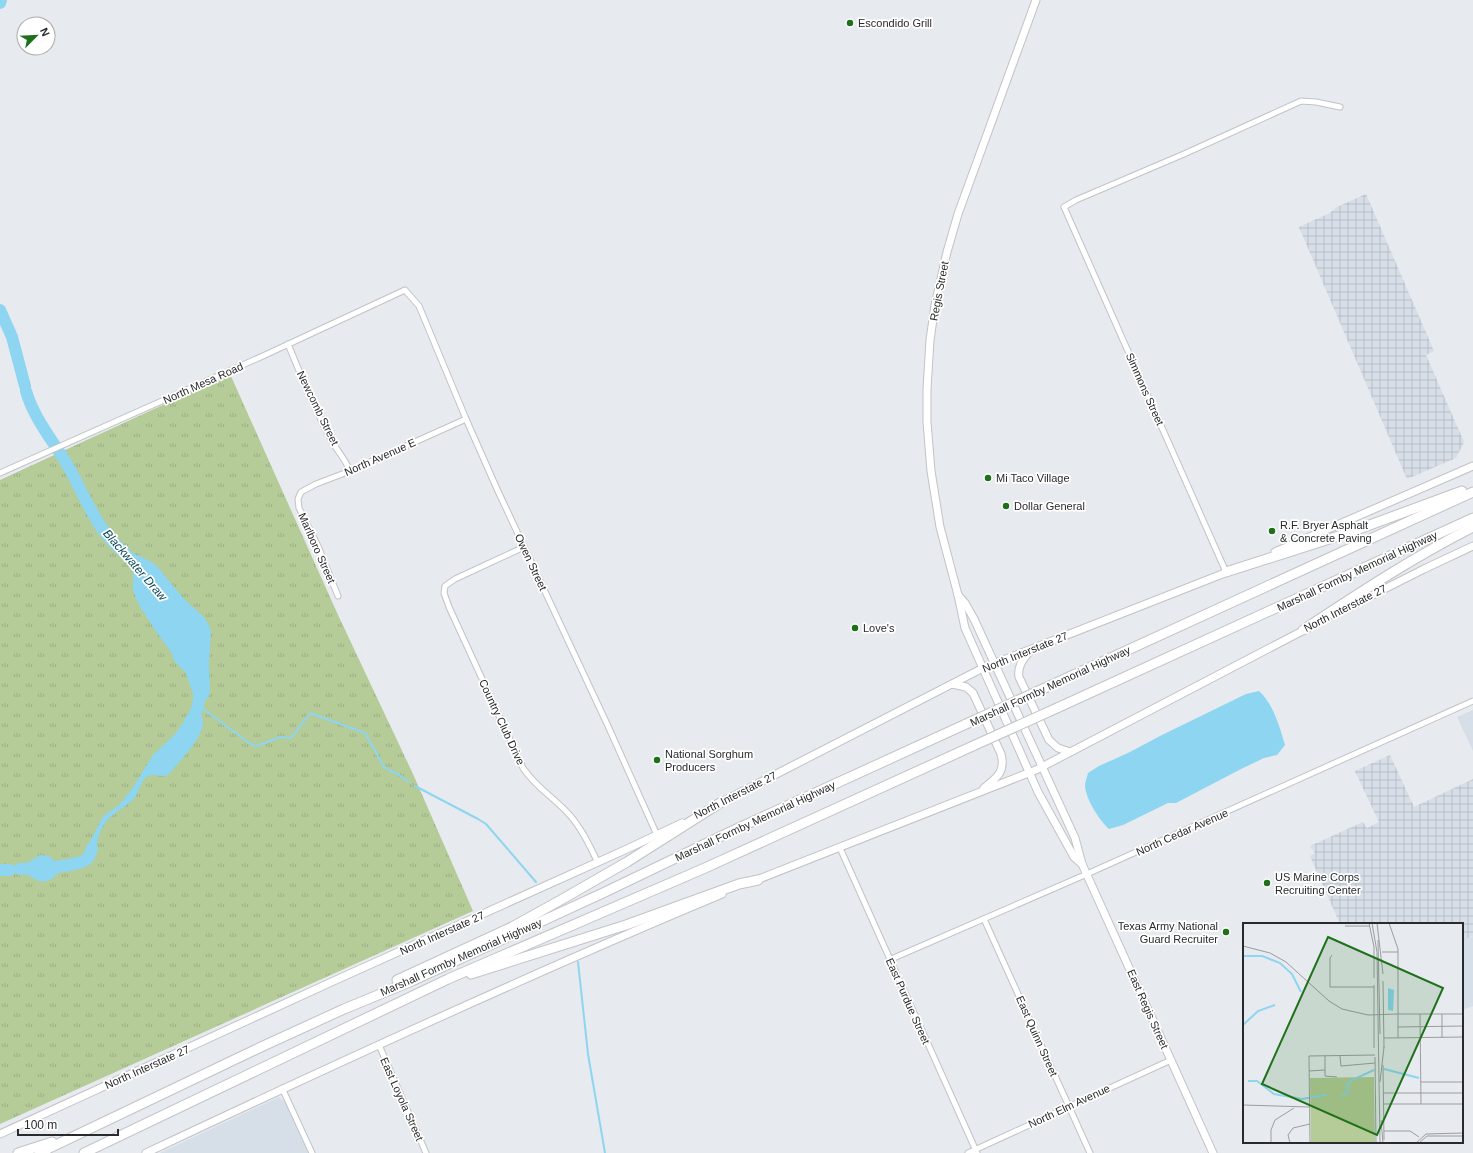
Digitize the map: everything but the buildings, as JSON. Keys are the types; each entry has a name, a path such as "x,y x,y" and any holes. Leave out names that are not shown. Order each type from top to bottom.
{"highway":[{"path":"1226,572 1348,533 1473,487"},
{"name":"Marshall Formby Memorial Highway","path":"39,1153 356,1003 412,980 589,900 732,831 1473,492"},
{"name":"Marshall Formby Memorial Highway","path":"84,1153 448,979 705,868 1473,518"},
{"path":"1303,630 1386,575 1438,544 1473,527"},
{"path":"356,1003 377,990 512,927 627,862 720,803"},
{"path":"448,979 477,973 626,925 739,884 758,880"},
{"path":"93,1153 149,1122"},
{"path":"18,1153 74,1136"}],"main road":[{"name":"Regis Street","path":"1029,772 965,628 934,498 928,448 927,389 932,328 940,281 958,214 1036,0"},
{"name":"North Interstate 27","path":"0,1134 658,836 983,668 1273,553 1473,466"},
{"name":"North Interstate 27","path":"146,1153 282,1088 645,926 1029,772 1303,630 1473,546"},
{"name":"Regis Street","path":"958,595 965,603 974,619 1042,766"},
{"path":"1032,649 1021,662 1019,677 1049,740 1058,748 1070,752"},
{"path":"952,684 966,687 975,696 1004,761 1000,774 981,791"},
{"name":"East Regis Street","path":"1042,766 1075,838 1082,864 1213,1153"},
{"name":"East Regis Street","path":"1029,772 1060,833 1074,857 1082,864"}],"street":[{"name":"Simmons Street","path":"1226,572 1064,207 1076,200 1177,157 1301,101 1316,102 1340,107"},
{"name":"North Mesa Road","path":"0,474 405,290"},
{"name":"Owen Street","path":"405,290 419,306 466,419 658,836"},
{"name":"Newcomb Street","path":"288,344 312,402 334,445 345,460 350,471"},
{"name":"North Avenue E","path":"298,499 301,492 316,484 350,471 466,419"},
{"name":"Marlboro Street","path":"298,499 299,508 318,546 338,596"},
{"name":"Country Club Drive","path":"524,547 454,579 445,586 444,593 523,768 537,785 574,820 584,834 598,863"},
{"name":"North Cedar Avenue","path":"889,960 1087,874 1473,701"},
{"name":"East Purdue Street","path":"840,848 976,1151"},
{"name":"East Quinn Street","path":"984,919 1090,1153"},
{"name":"East Loyola Street","path":"379,1045 426,1153"},
{"name":"North Elm Avenue","path":"968,1153 976,1151 1069,1106 1171,1060"},
{"path":"282,1088 312,1153"}],"shaded area":[{"path":"1366,194 1434,351 1426,355 1464,442 1456,458 1407,479 1299,227"},
{"path":"1473,710 1473,751 1457,717"},
{"path":"1390,755 1414,807 1473,779 1473,936 1463,941 1463,923 1340,923 1310,856 1315,853 1310,846 1363,822 1367,828 1379,822 1355,771"},
{"path":"1473,936 1473,1006 1463,1010 1463,941"},
{"path":"279,1097 285,1102 308,1153 160,1153"}],"green space":[{"path":"230,374 338,615 413,774 473,911 0,1124 0,480"}],"water":[{"path":"139,555 156,565 184,599 204,617 210,627 210,693 208,698 203,702 198,701 193,694 186,673 175,662 171,652 139,605 133,591 133,573 130,563 135,556"},
{"path":"1259,691 1272,709 1285,745 1277,755 1264,758 1176,803 1168,803 1123,825 1109,829 1105,825 1097,815 1086,791 1085,786 1088,773 1099,766 1246,694"},
{"path":"195,711 201,714 203,724 194,744 169,774 164,776 151,775 146,778 135,797 105,823 100,833 94,853 88,862 83,863 84,854 102,818 119,805 132,789 153,755 175,734 187,715"},
{"path":"40,855 49,856 57,864 57,874 48,881 39,881 21,871 21,867"}],"waterway":[{"name":"Blackwater Draw","path":"0,310 12,337 25,386"},
{"name":"Blackwater Draw","path":"26,391 39,421 68,466 103,530 143,572"},
{"name":"Blackwater Draw","path":"190,725 198,706 199,685"},
{"path":"199,706 252,745 257,746 280,737 291,738 310,713 365,733 384,767 398,774 408,782"},
{"path":"415,786 486,824 536,882"},
{"name":"Blackwater Draw","path":"20,869 65,866 82,862 90,855 92,848"},
{"name":"Blackwater Draw","path":"0,870 10,870"},
{"path":"578,962 588,1054 605,1153"}],"place":[{"name":"Escondido Grill","path":"850,23"},
{"name":"Mi Taco Village","path":"988,478"},
{"name":"Dollar General","path":"1006,506"},
{"name":"R.F. Bryer Asphalt & Concrete Paving","path":"1272,531"},
{"name":"Love's","path":"855,628"},
{"name":"National Sorghum Producers","path":"657,760"},
{"name":"US Marine Corps Recruiting Center","path":"1267,883"},
{"name":"Texas Army National Guard Recruiter","path":"1226,932"}]}
